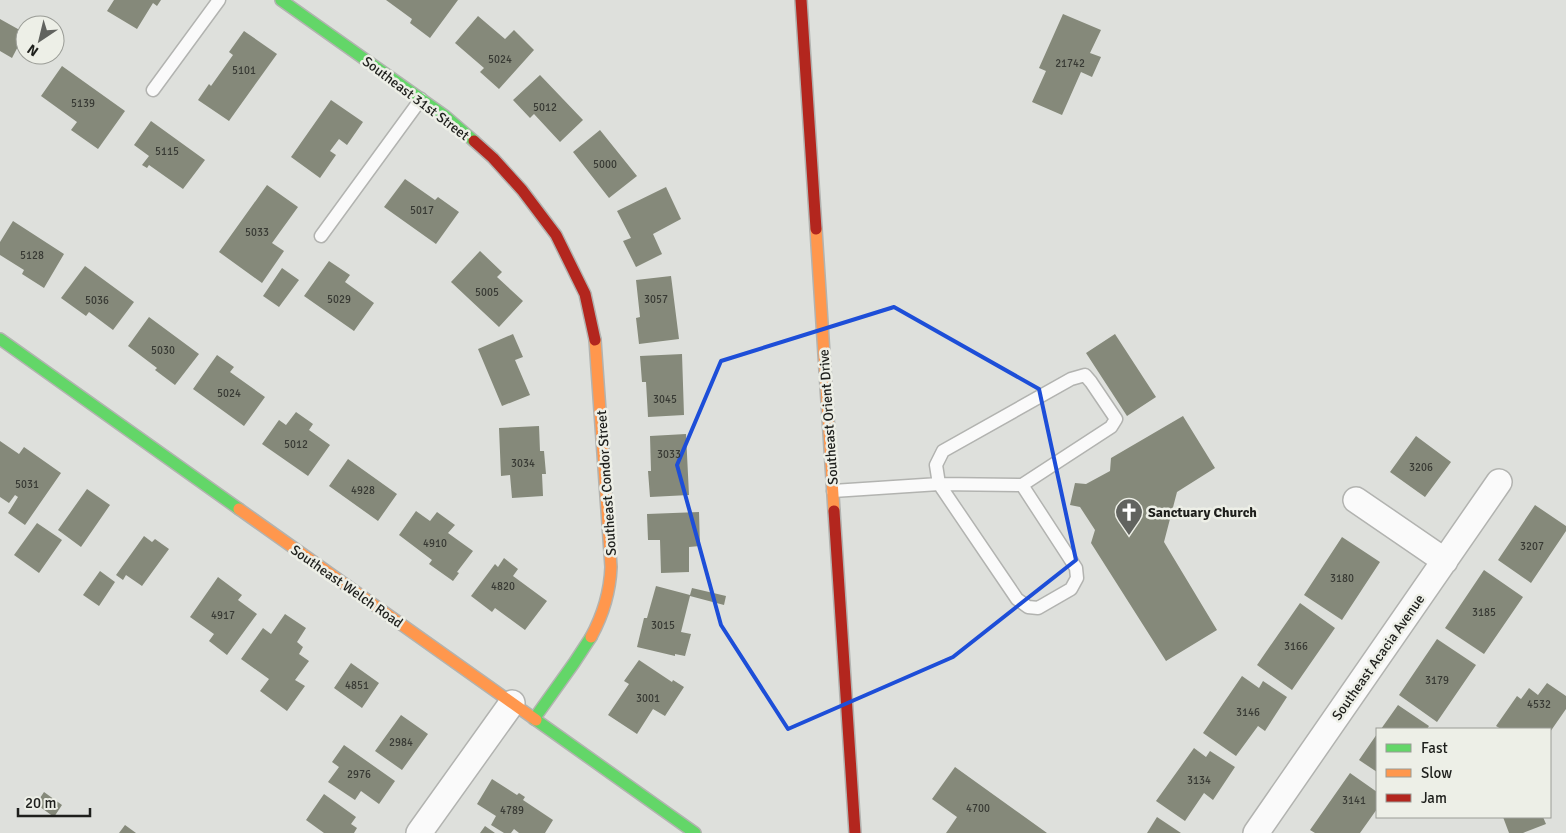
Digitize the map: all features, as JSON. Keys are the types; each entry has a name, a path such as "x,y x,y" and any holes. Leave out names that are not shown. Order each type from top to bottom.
{"street":[{"name":"Southeast 31st Street","path":"281,0 445,116 493,158 522,190 556,235"},
{"name":"Southeast Orient Drive","path":"801,0 855,833"},
{"name":"Southeast Condor Street","path":"534,719 587,643 597,623 606,601 611,564 595,335 585,294 556,235"},
{"name":"Southeast Welch Road","path":"0,339 695,833"},
{"name":"Southeast Acacia Avenue","path":"1256,833 1499,482"},
{"path":"1356,500 1445,561"},
{"path":"419,833 512,703"}],"lane":[{"path":"153,90 219,0"},
{"path":"321,236 420,99"},
{"path":"833,491 939,484 1022,485 1111,427 1116,419 1085,374 1070,379 943,451 936,465 939,484 1017,600 1028,607 1038,608 1070,589 1078,578 1076,568 1022,485"}],"highlighted area":[{"path":"894,307 1039,389 1076,560 953,657 788,729 721,625 677,465 721,361"}],"building":[{"path":"114,0 161,0 157,6 153,3 137,29 107,11"},
{"path":"386,0 458,0 430,38 410,23 412,19"},
{"path":"1063,14 1101,30 1090,53 1101,57 1092,77 1081,72 1062,115 1032,102 1046,71 1039,68"},
{"path":"478,16 505,39 514,30 534,50 499,89 480,72 484,68 455,43"},
{"path":"0,19 15,27 15,52 12,58 0,51"},
{"path":"244,31 277,54 229,121 198,100 209,84 211,86 233,55 229,52"},
{"path":"62,66 125,111 98,149 71,130 77,122 41,96"},
{"path":"540,75 583,120 560,142 534,114 530,118 513,100"},
{"path":"331,100 363,122 347,145 339,139 330,151 336,155 320,178 291,157"},
{"path":"151,121 205,160 183,189 149,165 147,168 142,165 149,156 134,145"},
{"path":"600,130 637,176 609,198 573,152"},
{"path":"405,179 435,200 438,197 459,212 436,244 384,207"},
{"path":"267,185 298,207 272,243 284,251 262,283 219,252"},
{"path":"666,187 681,219 653,234 662,254 636,267 623,241 631,238 617,211"},
{"path":"13,221 64,254 44,288 22,274 24,270 0,255 0,242"},
{"path":"480,251 502,272 497,277 523,301 499,327 451,282"},
{"path":"329,261 350,275 345,282 374,303 354,331 304,296"},
{"path":"85,266 134,302 113,330 89,312 86,316 61,298"},
{"path":"282,268 299,280 279,307 263,296"},
{"path":"671,276 679,339 639,344 636,318 640,317 636,280"},
{"path":"149,317 199,354 175,385 155,370 157,368 128,346"},
{"path":"513,334 523,357 515,360 530,395 502,406 478,349"},
{"path":"1115,334 1156,397 1127,416 1086,353"},
{"path":"682,354 684,415 648,417 646,382 642,382 640,356"},
{"path":"217,355 234,367 230,372 265,397 244,426 193,389"},
{"path":"296,412 313,424 309,430 330,445 308,476 262,444 279,420 286,425"},
{"name":"Sanctuary Church","path":"1183,416 1215,468 1177,492 1164,542 1217,630 1166,661 1091,543 1095,530 1080,507 1070,505 1075,483 1086,484 1110,471 1111,458"},
{"path":"539,426 540,451 544,451 546,474 542,474 543,496 512,498 510,475 501,476 499,428"},
{"path":"686,434 689,495 650,497 648,471 651,471 650,436"},
{"path":"1416,436 1451,462 1425,497 1390,472"},
{"path":"0,441 19,454 24,447 61,473 25,525 8,513 18,497 15,495 9,503 0,497"},
{"path":"348,459 397,494 378,521 329,486"},
{"path":"87,489 110,505 81,547 58,530"},
{"path":"1535,505 1566,526 1566,531 1531,583 1498,560"},
{"path":"416,511 430,521 437,512 455,525 448,533 473,551 457,572 459,573 453,581 429,564 432,560 399,535"},
{"path":"699,512 700,546 689,547 689,572 661,573 660,540 648,540 647,514"},
{"path":"37,523 62,540 39,573 14,555"},
{"path":"144,536 152,542 155,539 169,549 142,586 126,575 123,580 116,575"},
{"path":"1342,537 1380,562 1342,620 1304,595"},
{"path":"504,558 518,569 513,576 547,601 525,630 495,608 492,612 471,596 495,564 498,567"},
{"path":"1484,570 1523,597 1484,654 1445,628"},
{"path":"100,571 115,582 99,606 83,595"},
{"path":"218,577 242,595 238,600 257,614 227,655 209,641 214,634 190,617"},
{"path":"656,586 690,595 692,588 726,596 724,605 690,596 681,632 691,634 685,656 675,654 675,656 637,647 644,618 647,618"},
{"path":"1300,603 1335,628 1292,690 1257,665"},
{"path":"285,614 306,628 297,642 303,647 299,654 309,661 295,680 305,686 287,711 260,691 269,679 241,659 263,628 271,634"},
{"path":"1437,639 1476,665 1437,722 1399,695"},
{"path":"639,660 672,682 673,680 684,687 665,716 653,709 637,734 608,715 629,684 624,681"},
{"path":"351,663 379,683 362,708 334,688"},
{"path":"1242,676 1259,688 1263,681 1287,697 1265,731 1258,726 1236,756 1203,733"},
{"path":"1547,683 1566,696 1566,709 1551,731 1551,728 1499,728 1496,726 1517,696 1521,699 1529,688 1538,695"},
{"path":"1398,705 1429,726 1428,728 1382,728"},
{"path":"401,715 428,734 402,770 375,751"},
{"path":"1376,735 1376,771 1359,760"},
{"path":"344,745 395,781 379,804 361,791 355,800 328,782 339,767 332,762"},
{"path":"1194,748 1206,757 1210,751 1235,767 1213,800 1204,793 1185,821 1156,801"},
{"path":"955,767 1047,833 946,833 957,817 932,799"},
{"path":"1350,773 1376,791 1376,810 1360,833 1315,833 1310,830"},
{"path":"492,779 517,795 519,793 525,797 523,800 553,820 545,833 519,833 514,829 511,833 504,833 491,825 496,816 477,804"},
{"path":"44,792 62,805 54,817 36,804"},
{"path":"324,794 356,817 351,824 357,828 354,833 324,833 306,820"},
{"path":"1157,817 1181,833 1147,833"},
{"path":"1503,818 1543,818 1546,824 1523,833 1509,833"},
{"path":"125,825 136,833 119,833"},
{"path":"485,826 495,833 480,833"}],"traffic: fast":[{"path":"281,0 445,116 474,141"},
{"path":"0,339 239,509"},
{"path":"534,719 591,637"},
{"path":"536,720 695,833"}],"traffic: slow":[{"path":"816,229 834,511"},
{"path":"591,637 605,603 611,567 595,340"},
{"path":"239,509 536,720"}],"traffic: jam":[{"path":"801,0 816,229"},
{"path":"474,141 493,158 522,190 556,235 585,294 595,340"},
{"path":"834,511 855,833"}],"place":[{"name":"Sanctuary Church","path":"1129,536"}]}
